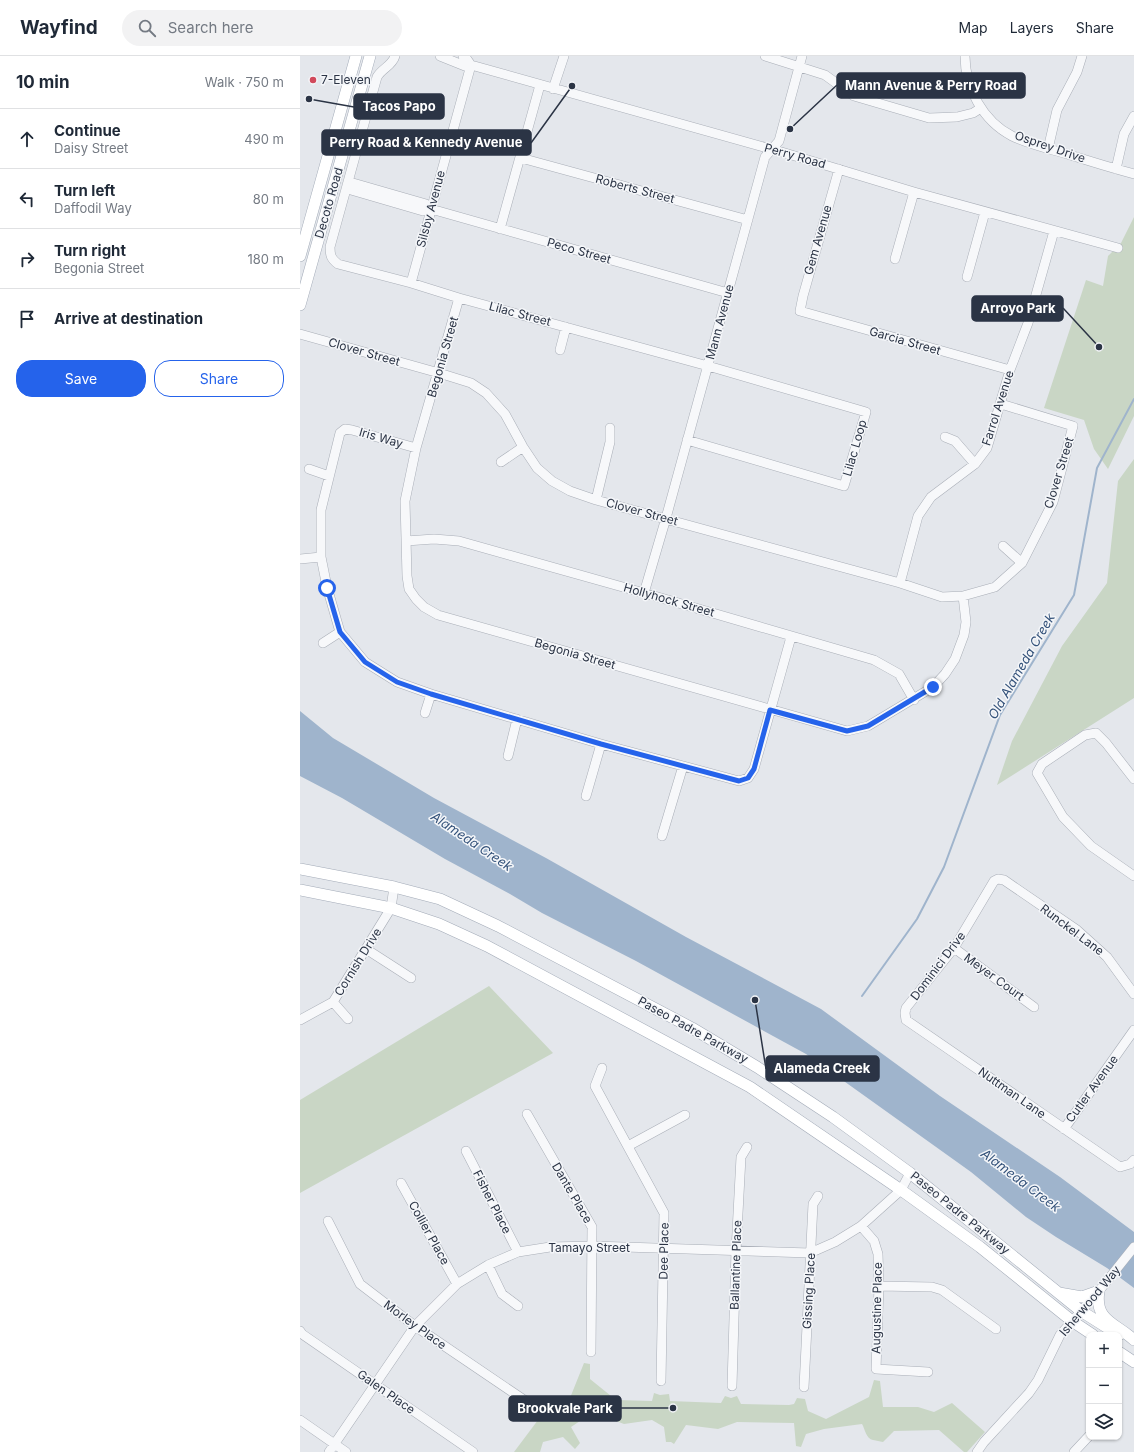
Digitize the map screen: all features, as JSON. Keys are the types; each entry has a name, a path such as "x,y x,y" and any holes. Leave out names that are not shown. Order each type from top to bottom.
{"main road":[{"name":"Decoto Road","path":"300,256 356,56"},
{"name":"Decoto Road","path":"300,305 370,56"},
{"name":"Paseo Padre Parkway","path":"300,869 394,887 440,899 498,926 692,1028 776,1079 833,1117 910,1173 1081,1311 1114,1332"},
{"name":"Paseo Padre Parkway","path":"300,890 391,908 438,924 487,946 750,1087 901,1190 980,1247 1072,1321 1088,1332"},
{"path":"1059,1293 1082,1297 1100,1291 1098,1301 1099,1309 1104,1317 1134,1340"},
{"name":"Paseo Padre Parkway","path":"1122,1337 1134,1345"},
{"path":"1122,1354 1134,1362"}],"street":[{"name":"Decoto Road","path":"333,260 330,255 330,247 377,77 380,72 391,64 395,56"},
{"name":"Perry Road","path":"440,56 465,66 471,66 772,149 914,192 1118,248"},
{"path":"463,56 471,66"},
{"path":"553,89 564,56"},
{"path":"765,56 825,75 854,96 929,118 957,117 973,113 981,108"},
{"name":"Mann Avenue","path":"644,593 688,440 765,157 779,141 802,56"},
{"name":"Osprey Drive","path":"965,56 967,74 973,94 981,108 997,126 1012,136 1134,174"},
{"path":"1048,148 1057,110 1077,72 1082,56"},
{"name":"Silsby Avenue","path":"411,284 471,66"},
{"path":"500,229 540,86"},
{"path":"1116,169 1124,134 1134,116"},
{"name":"Roberts Street","path":"521,158 748,220"},
{"name":"Gem Avenue","path":"800,311 839,169"},
{"name":"Peco Street","path":"347,185 353,184 426,204 431,208 500,229 728,292"},
{"path":"895,259 914,192"},
{"path":"967,277 985,212"},
{"name":"Farrol Avenue","path":"900,583 918,516 930,497 975,464 987,448 1010,370 1028,323 1054,231"},
{"name":"Lilac Street","path":"333,260 338,264 708,366"},
{"name":"Begonia Street","path":"459,298 439,373 416,448 404,501 407,576 410,589 416,599 424,607 438,615 847,731 868,726 914,700 933,687 945,674 955,659 964,635 966,622 963,596"},
{"name":"Garcia Street","path":"800,311 1010,370"},
{"path":"560,350 566,327"},
{"name":"Clover Street","path":"300,334 471,383 486,394 505,414 523,447 537,468 552,481 570,491 596,500 900,583 942,597 963,596 995,587 1022,563 1053,502 1073,426 1001,404"},
{"name":"Lilac Loop","path":"688,440 844,486 866,412 708,366"},
{"path":"596,500 610,442 610,428"},
{"name":"Iris Way","path":"329,476 340,433 345,429 416,448"},
{"path":"944,437 955,441 975,464"},
{"path":"501,462 523,447"},
{"path":"309,469 329,476 321,510 321,557 327,588 340,632 365,662 397,682 431,694 601,744 739,781 748,778 754,769 791,637"},
{"name":"Hollyhock Street","path":"406,541 434,539 459,541 874,660 899,674 914,700"},
{"path":"1003,546 1022,563"},
{"path":"300,559 321,557"},
{"path":"323,643 340,632"},
{"path":"424,713 431,694"},
{"path":"508,756 517,719"},
{"path":"1134,779 1106,743 1096,733 1085,736 1042,764 1037,773 1063,817 1091,846 1134,876"},
{"path":"586,796 601,744"},
{"path":"662,836 683,766"},
{"name":"Dominici Drive","path":"905,1013 906,1008 954,948 994,881 998,879"},
{"name":"Runckel Lane","path":"998,879 1004,880 1077,930 1107,957 1134,994"},
{"name":"Cornish Drive","path":"300,1020 333,1002 391,908 394,887"},
{"name":"Meyer Court","path":"954,948 1034,1007"},
{"path":"366,949 411,978"},
{"path":"333,1002 348,1019"},
{"name":"Nuttman Lane","path":"905,1013 906,1020 1120,1167 1126,1166 1134,1160"},
{"name":"Cutler Avenue","path":"1064,1129 1134,1030"},
{"name":"Dee Place","path":"602,1068 595,1086 664,1213 661,1381"},
{"name":"Dante Place","path":"527,1114 592,1227 591,1352"},
{"path":"628,1146 685,1115"},
{"name":"Ballantine Place","path":"732,1386 736,1251 741,1157 747,1147"},
{"name":"Fisher Place","path":"466,1151 518,1252"},
{"name":"Tamayo Street","path":"330,1452 415,1326 457,1284 488,1265 518,1252 550,1247 593,1246 810,1253 835,1242 861,1226 901,1190 910,1173"},
{"name":"Collier Place","path":"401,1182 457,1284"},
{"name":"Gissing Place","path":"804,1387 813,1204 818,1196"},
{"name":"Morley Place","path":"328,1221 360,1284 415,1326 530,1404"},
{"name":"Augustine Place","path":"861,1226 874,1240 878,1254 879,1286 876,1369 928,1372"},
{"name":"Isherwood Way","path":"977,1452 984,1442 1029,1393 1038,1380 1060,1335 1100,1291 1134,1248"},
{"path":"488,1265 502,1294 518,1306"},
{"path":"879,1286 932,1287 942,1290 996,1329"},
{"name":"Galen Place","path":"300,1331 302,1334 374,1385 473,1452"},
{"path":"300,1420 346,1452"},
{"path":"1074,1452 1086,1439"}],"green space":[{"path":"1134,217 1134,416 1108,469 1094,449 1084,420 1044,408 1086,280 1103,286 1108,256 1121,243"},
{"path":"1134,459 1134,698 997,785 1012,741 1062,646 1107,583 1118,481"},
{"path":"489,986 553,1053 300,1193 300,1100"},
{"path":"584,1363 590,1364 590,1379 616,1400 652,1401 654,1393 660,1395 669,1394 670,1401 721,1403 725,1396 731,1398 737,1396 741,1404 789,1405 794,1404 797,1398 805,1399 808,1411 826,1419 869,1397 874,1380 880,1381 883,1407 918,1407 934,1412 952,1403 985,1432 967,1452 964,1452 939,1430 894,1431 883,1442 869,1438 862,1424 824,1429 806,1434 801,1447 796,1446 794,1423 737,1422 718,1429 686,1425 674,1444 671,1442 666,1442 664,1427 652,1420 624,1424 608,1418 586,1417 571,1427 580,1443 575,1449 563,1437 543,1442 540,1452 514,1452 538,1420 534,1413 540,1404 555,1407 570,1398"}],"water":[{"name":"Alameda Creek","path":"300,711 333,738 434,798 546,858 686,937 821,1009 940,1096 1060,1177 1134,1232 1134,1288 1107,1268 1026,1217 971,1172 806,1054 636,961 542,913 445,859 342,798 300,776"}],"waterway":[{"name":"Old Alameda Creek","path":"862,996 917,919 944,867 1000,715 1074,595 1097,468 1134,399"}],"place":[{"name":"7-Eleven","path":"313,80"},
{"name":"Perry Road & Kennedy Avenue","path":"572,86"},
{"name":"Tacos Papo","path":"309,99"},
{"name":"Mann Avenue & Perry Road","path":"790,129"},
{"name":"Arroyo Park","path":"1099,347"},
{"name":"Alameda Creek","path":"755,1000"},
{"name":"Brookvale Park","path":"673,1408"}],"route":[{"path":"327,588 340,632 365,662 397,682 431,694 601,744 739,781 748,778 754,769 770,710 847,731 868,726 914,700 933,687"}]}
